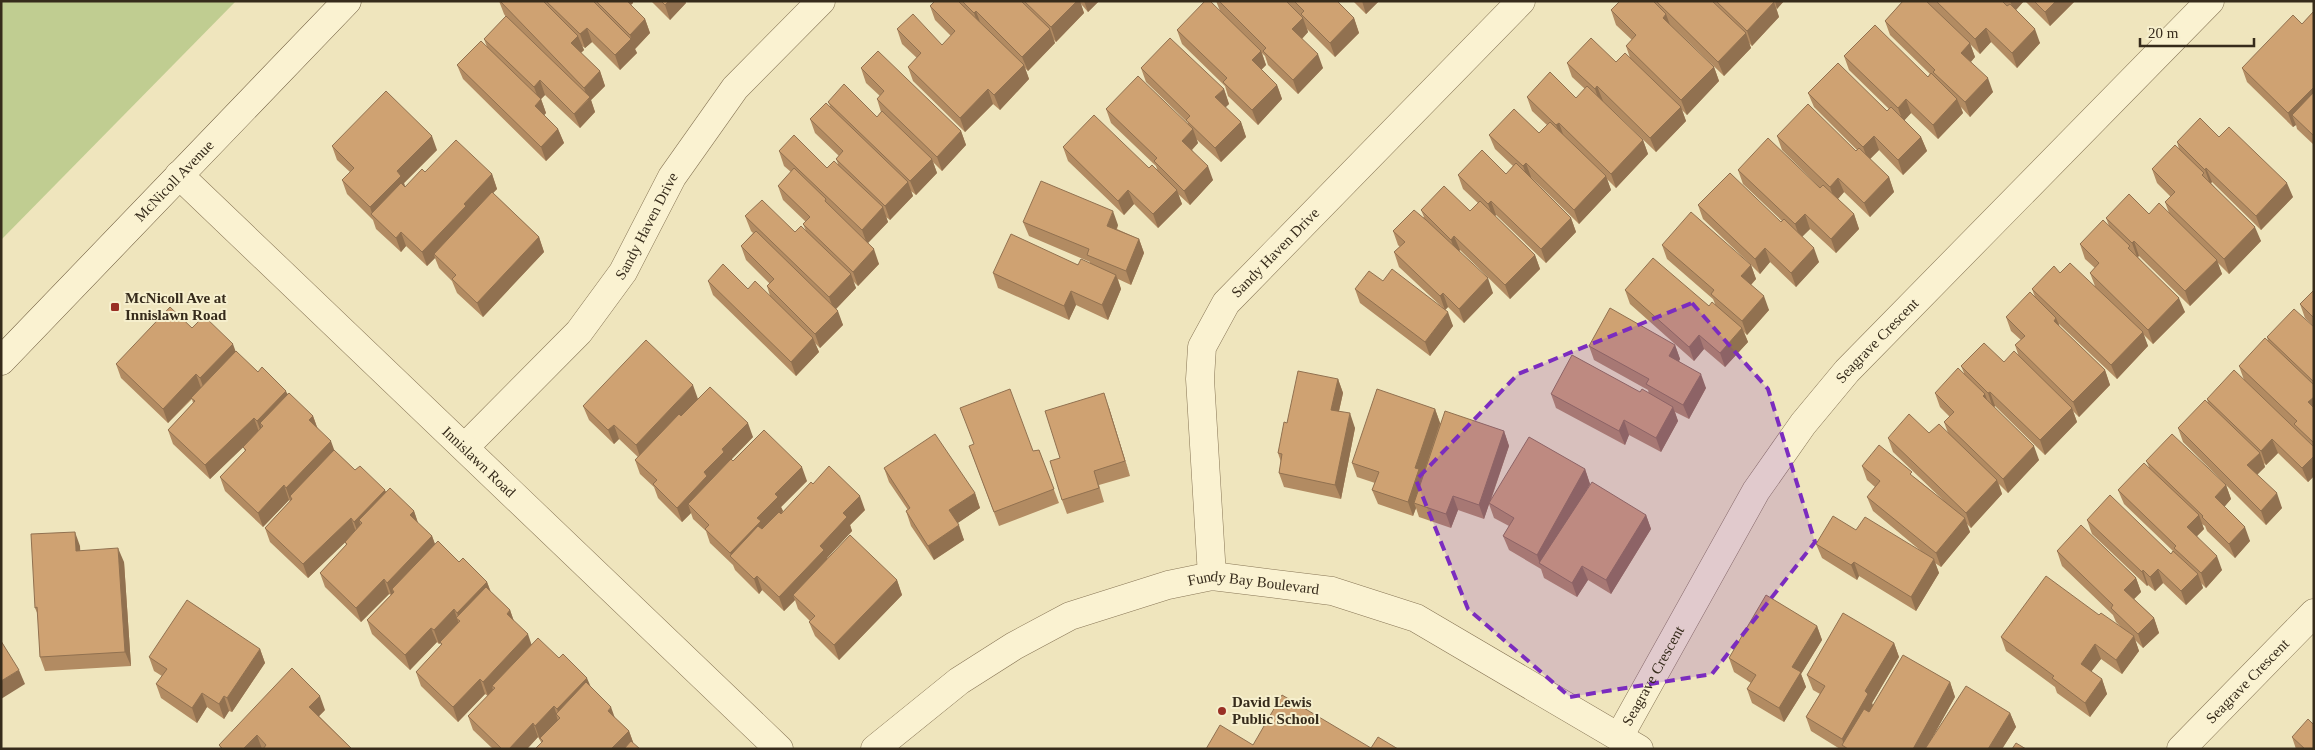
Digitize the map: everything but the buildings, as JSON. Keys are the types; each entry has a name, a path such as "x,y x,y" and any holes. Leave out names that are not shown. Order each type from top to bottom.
{"street":[{"name":"McNicoll Avenue","path":"1,361 347,1"},
{"name":"Sandy Haven Drive","path":"465,447 579,332 623,272 672,177 734,88 821,1"},
{"name":"Sandy Haven Drive","path":"1212,576 1200,379 1202,348 1226,303 1521,1"},
{"name":"Seagrave Crescent","path":"1629,743 1756,491 1803,424 1847,371 2210,1"},
{"name":"Innislawn Road","path":"179,175 780,749"},
{"name":"Fundy Bay Boulevard","path":"875,749 959,681 1014,646 1070,616 1168,585 1212,576 1332,591 1416,618 1629,743"},
{"name":"Seagrave Crescent","path":"2181,749 2314,613"}],"highlighted area":[{"path":"1692,303 1768,389 1815,542 1712,674 1570,697 1468,609 1416,480 1518,374"}],"green space":[{"path":"1,1 236,1 1,240"}],"place":[{"name":"McNicoll Ave at Innislawn Road","path":"115,307"},
{"name":"David Lewis Public School","path":"1222,711"}]}
